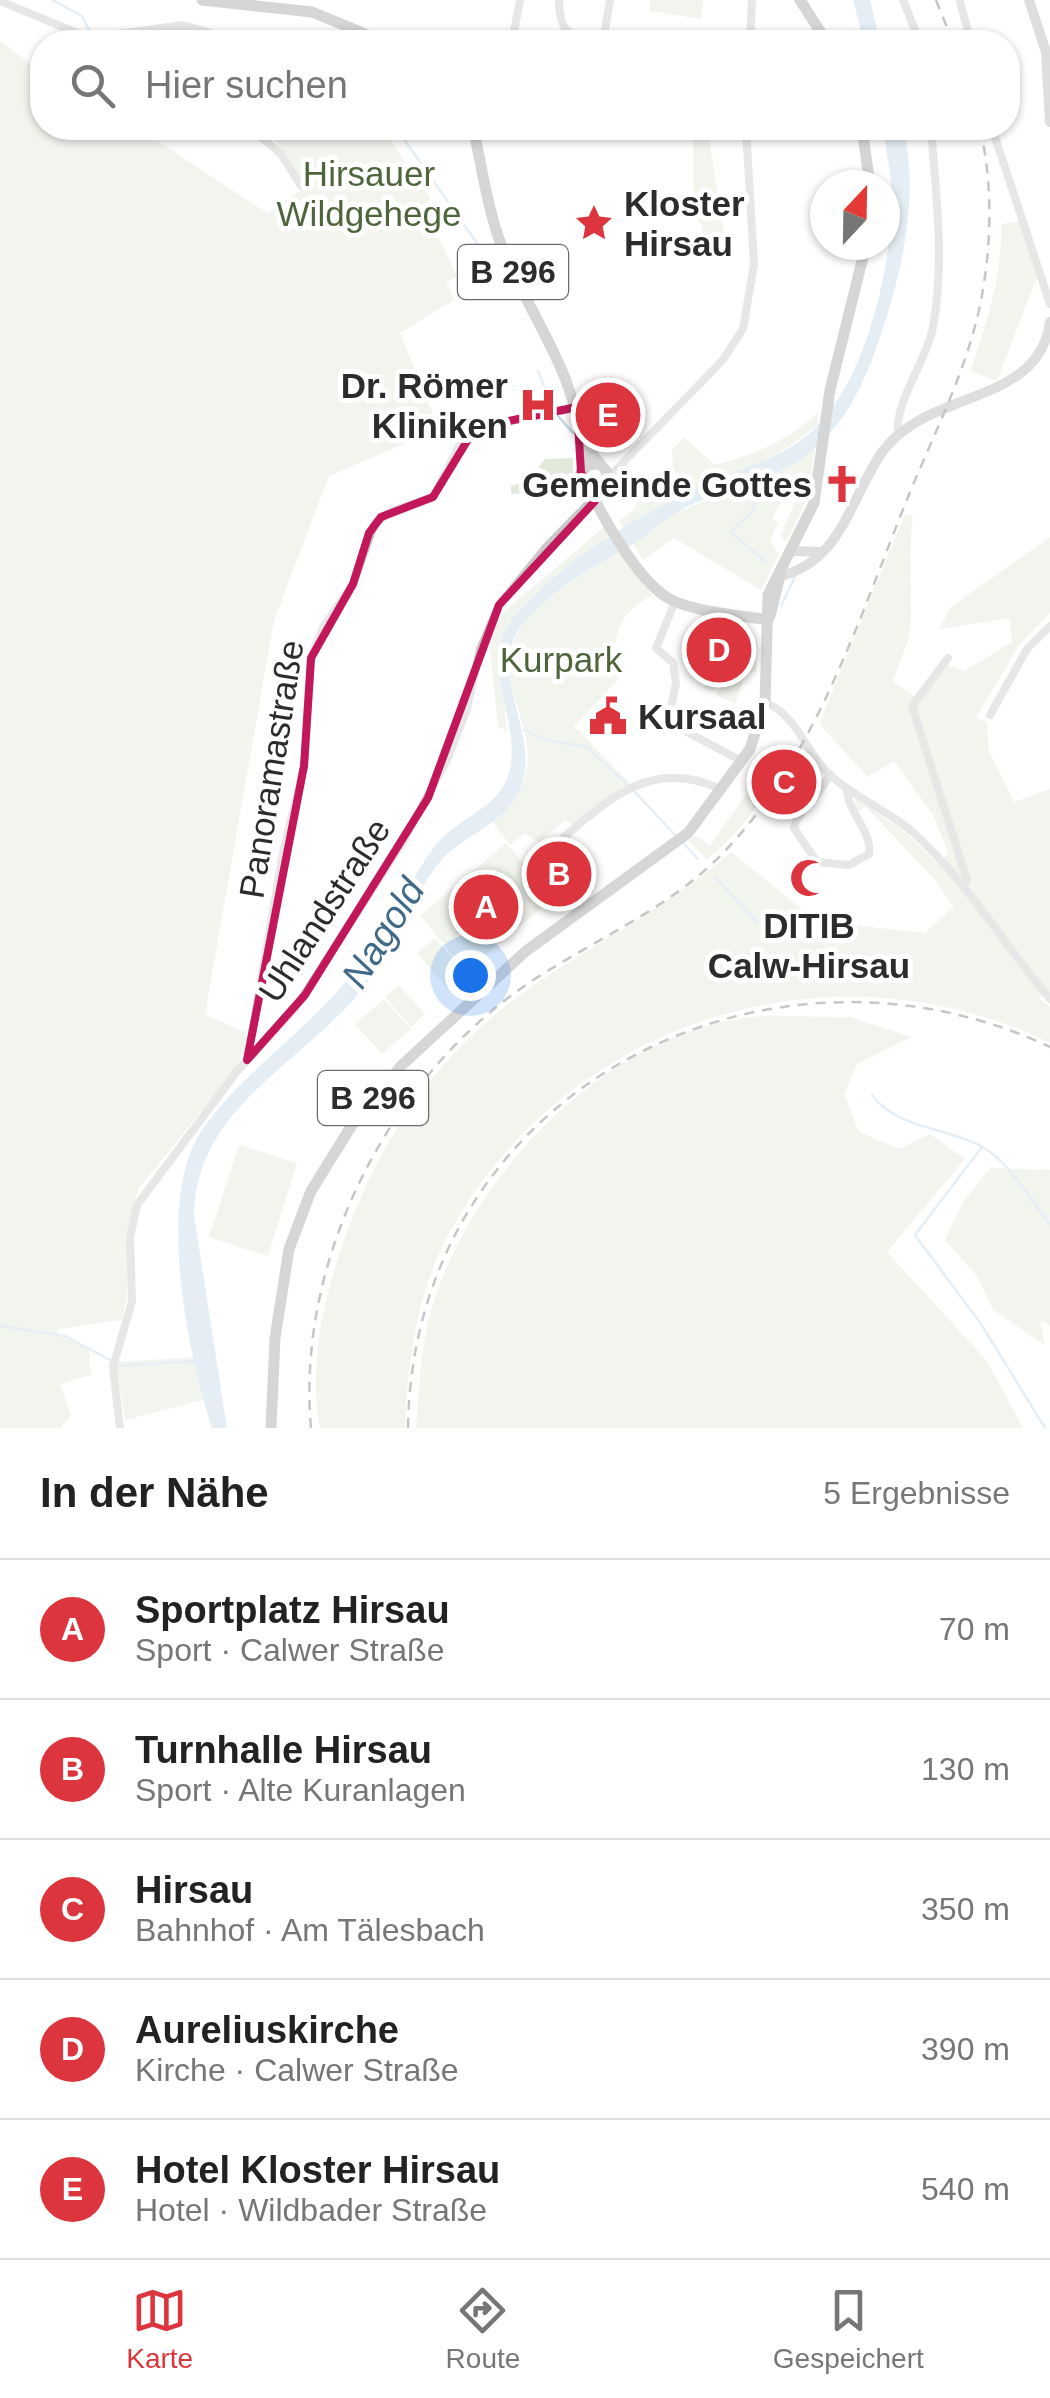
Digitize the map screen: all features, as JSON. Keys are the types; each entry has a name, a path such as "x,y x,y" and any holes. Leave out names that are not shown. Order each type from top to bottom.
{"main road":[{"path":"202,0 312,12 356,30"},
{"path":"800,0 819,30"},
{"path":"1029,0 1046,52 1050,122"},
{"name":"B 296","path":"476,140 499,238 561,360 608,523 654,589 675,602"},
{"path":"864,140 868,170"},
{"path":"747,616 780,576 812,510 830,390 862,260"},
{"path":"768,620 780,576 808,563 840,533 870,472 898,436 936,410 1022,375 1040,356 1050,322"},
{"path":"793,552 822,552"},
{"path":"793,552 808,563"},
{"path":"768,594 768,620"},
{"path":"675,602 768,620"},
{"name":"B 296","path":"271,1428 275,1338 286,1266 301,1214 340,1144 375,1095 428,1038 526,952 688,833 750,750 765,703 768,620"}],"street":[{"path":"514,30 520,0"},
{"path":"559,0 564,30"},
{"path":"606,30 610,0"},
{"path":"751,30 752,0"},
{"path":"904,0 915,30"},
{"path":"0,2 72,30"},
{"path":"960,2 968,30"},
{"path":"148,30 183,25 203,30"},
{"path":"182,30 183,25"},
{"path":"264,140 281,154 301,186"},
{"name":"Uhlandstraße","path":"120,1428 113,1362 132,1300 130,1238 138,1205 247,1060 305,995 428,798 467,709 480,649 499,605 598,481 626,463 722,361 743,329 754,264 747,140"},
{"path":"898,436 896,422 920,370 937,297 940,249 932,140"},
{"path":"996,140 1050,304"},
{"name":"Panoramastraße","path":"247,1060 283,853 304,766 311,658 323,628 353,584 369,533 381,517 426,502 440,490 465,434 475,428 577,407"},
{"path":"675,602 656,648 673,663 676,683 668,722 736,758"},
{"path":"990,715 1027,648 1050,626"},
{"path":"948,658 912,706 968,880 964,885"},
{"path":"765,703 786,718 830,774 903,824 964,885 1050,999"},
{"path":"830,774 820,795 800,811 794,828 816,862 857,864 868,854 870,844 847,798 847,788"},
{"path":"547,852 626,791 656,776 674,776 722,790"}],"highlighted area":[{"path":"577,407 581,472 595,501 499,605 428,798 305,995 247,1060 304,766 311,658 353,584 369,533 381,517 433,497 475,428"}],"green space":[{"path":"650,0 703,0 701,19 650,11"},
{"name":"Hirsauer Wildgehege","path":"0,41 30,64 30,140 156,140 267,213 306,187 275,140 390,140 431,199 418,211 433,226 457,276 447,282 454,300 400,333 439,429 329,476 274,620 205,1014 250,1035 235,1070 140,1187 130,1220 122,1320 58,1329 58,1334 89,1350 91,1375 60,1384 71,1415 61,1428 0,1428"},
{"path":"693,140 709,140 725,239 722,252 697,252 703,228 694,215"},
{"path":"1019,222 1022,232 1027,231 1038,274 997,381 970,371 997,280 1001,224"},
{"path":"818,412 818,424 773,456 672,501 624,528 619,521 636,508 635,501 679,486 681,478 673,470 672,450 684,437 715,465 770,445"},
{"path":"815,447 808,497 786,543 781,535 801,487 791,484 772,519 778,522 770,541 779,555 761,590 674,538 643,560 633,544 670,515 782,469"},
{"path":"573,458 574,481 549,492 511,494 511,486 528,481 545,459"},
{"path":"905,514 913,517 910,628 893,682 915,696 941,662 964,671 1012,642 1010,618 939,629 951,607 1050,537 1050,613 1019,645 976,718 987,722 989,752 1014,802 1050,789 1050,992 1038,997 1050,1007 1050,1043 967,1012 881,998 796,1000 713,1018 635,1050 563,1097 501,1157 451,1230 430,1277 416,1326 405,1428 320,1428 316,1383 319,1337 334,1270 355,1211 411,1106 435,1075 491,1018 549,975 681,891 731,852 817,921 925,933 953,907 936,881 866,807 856,813 855,798 903,830 938,864 948,852 933,815 894,761 868,777 819,724"},
{"path":"604,527 609,535 508,624 499,647 507,731 498,727 489,641 499,616"},
{"name":"Kurpark","path":"620,551 652,595 631,610 620,626 611,669 619,679 574,726 630,783 573,825 565,820 539,842 525,833 510,845 493,822 515,797 526,773 528,751 509,663 514,641 521,627 545,601"},
{"path":"757,639 756,672 727,675 744,678 735,704 716,695 726,667 722,666 715,691 704,688 713,663 704,659 705,654 729,661 733,647 742,650 746,641"},
{"path":"790,745 795,749 756,808 707,860 689,841 695,835 710,846 757,779"},
{"path":"506,843 553,898 467,971 420,916"},
{"path":"435,938 465,973 447,988 417,953"},
{"path":"399,985 425,1014 411,1027 385,997"},
{"path":"384,999 411,1029 382,1054 355,1024"},
{"path":"850,1017 911,1037 857,1064 844,1094 859,1132 899,1149 930,1134 965,1159 887,1252 987,1361 1023,1428 416,1428 425,1335 445,1270 471,1220 505,1171 544,1126 589,1087 638,1055 690,1031 743,1018"},
{"path":"239,1145 297,1163 268,1256 209,1237"},
{"path":"990,1168 1050,1170 1050,1326 1040,1319 1045,1345 993,1310 977,1276 945,1240 962,1204"},
{"path":"195,1357 203,1400 125,1420 116,1362"}],"water":[{"path":"853,0 870,0 877,30 861,30"},
{"name":"Nagold","path":"885,140 905,140 910,192 906,236 897,279 879,341 842,419 799,460 678,512 559,590 522,625 512,646 509,668 526,762 522,784 510,806 439,863 360,992 255,1091 212,1146 199,1178 194,1215 227,1428 212,1428 186,1318 178,1232 189,1156 204,1127 234,1091 350,977 435,846 500,791 511,761 511,740 499,654 503,634 515,616 558,574 608,537 689,492 797,443 820,423 856,367 886,260 900,260 900,170 890,170"}],"waterway":[{"path":"52,0 82,16 89,30"},
{"path":"404,140 479,246"},
{"path":"538,371 552,405"},
{"path":"558,416 573,433"},
{"path":"735,536 731,531 754,510 756,480"},
{"path":"737,537 766,562"},
{"path":"781,606 795,577"},
{"path":"524,730 546,740 587,747 628,785"},
{"path":"634,791 676,836"},
{"path":"682,842 698,859"},
{"path":"716,878 758,923"},
{"path":"872,1095 895,1115 969,1140 993,1154 1050,1224"},
{"path":"982,1147 915,1235 981,1324 1045,1428"},
{"path":"0,1326 65,1336 110,1360"},
{"path":"117,1366 197,1361"}],"railway":[{"path":"936,0 948,30"},
{"path":"311,1428 310,1365 319,1302 336,1240 360,1180 392,1124 430,1072 474,1026 523,987 677,892 722,854 755,816 810,729 854,635 971,341 988,249 989,188 982,140"},
{"path":"408,1428 425,1311 469,1210 536,1126 622,1062 720,1021 828,1003 939,1011 1050,1047"}],"place":[{"name":"Kloster Hirsau","path":"594,223"},
{"name":"Dr. Römer Kliniken","path":"538,405"},
{"name":"Hotel Kloster Hirsau","path":"608,415"},
{"name":"Gemeinde Gottes","path":"842,484"},
{"name":"Aureliuskirche","path":"719,650"},
{"name":"Kursaal","path":"608,716"},
{"name":"Hirsau","path":"784,782"},
{"name":"Turnhalle Hirsau","path":"559,874"},
{"name":"DITIB Calw-Hirsau","path":"809,878"},
{"name":"Sportplatz Hirsau","path":"486,907"}]}
